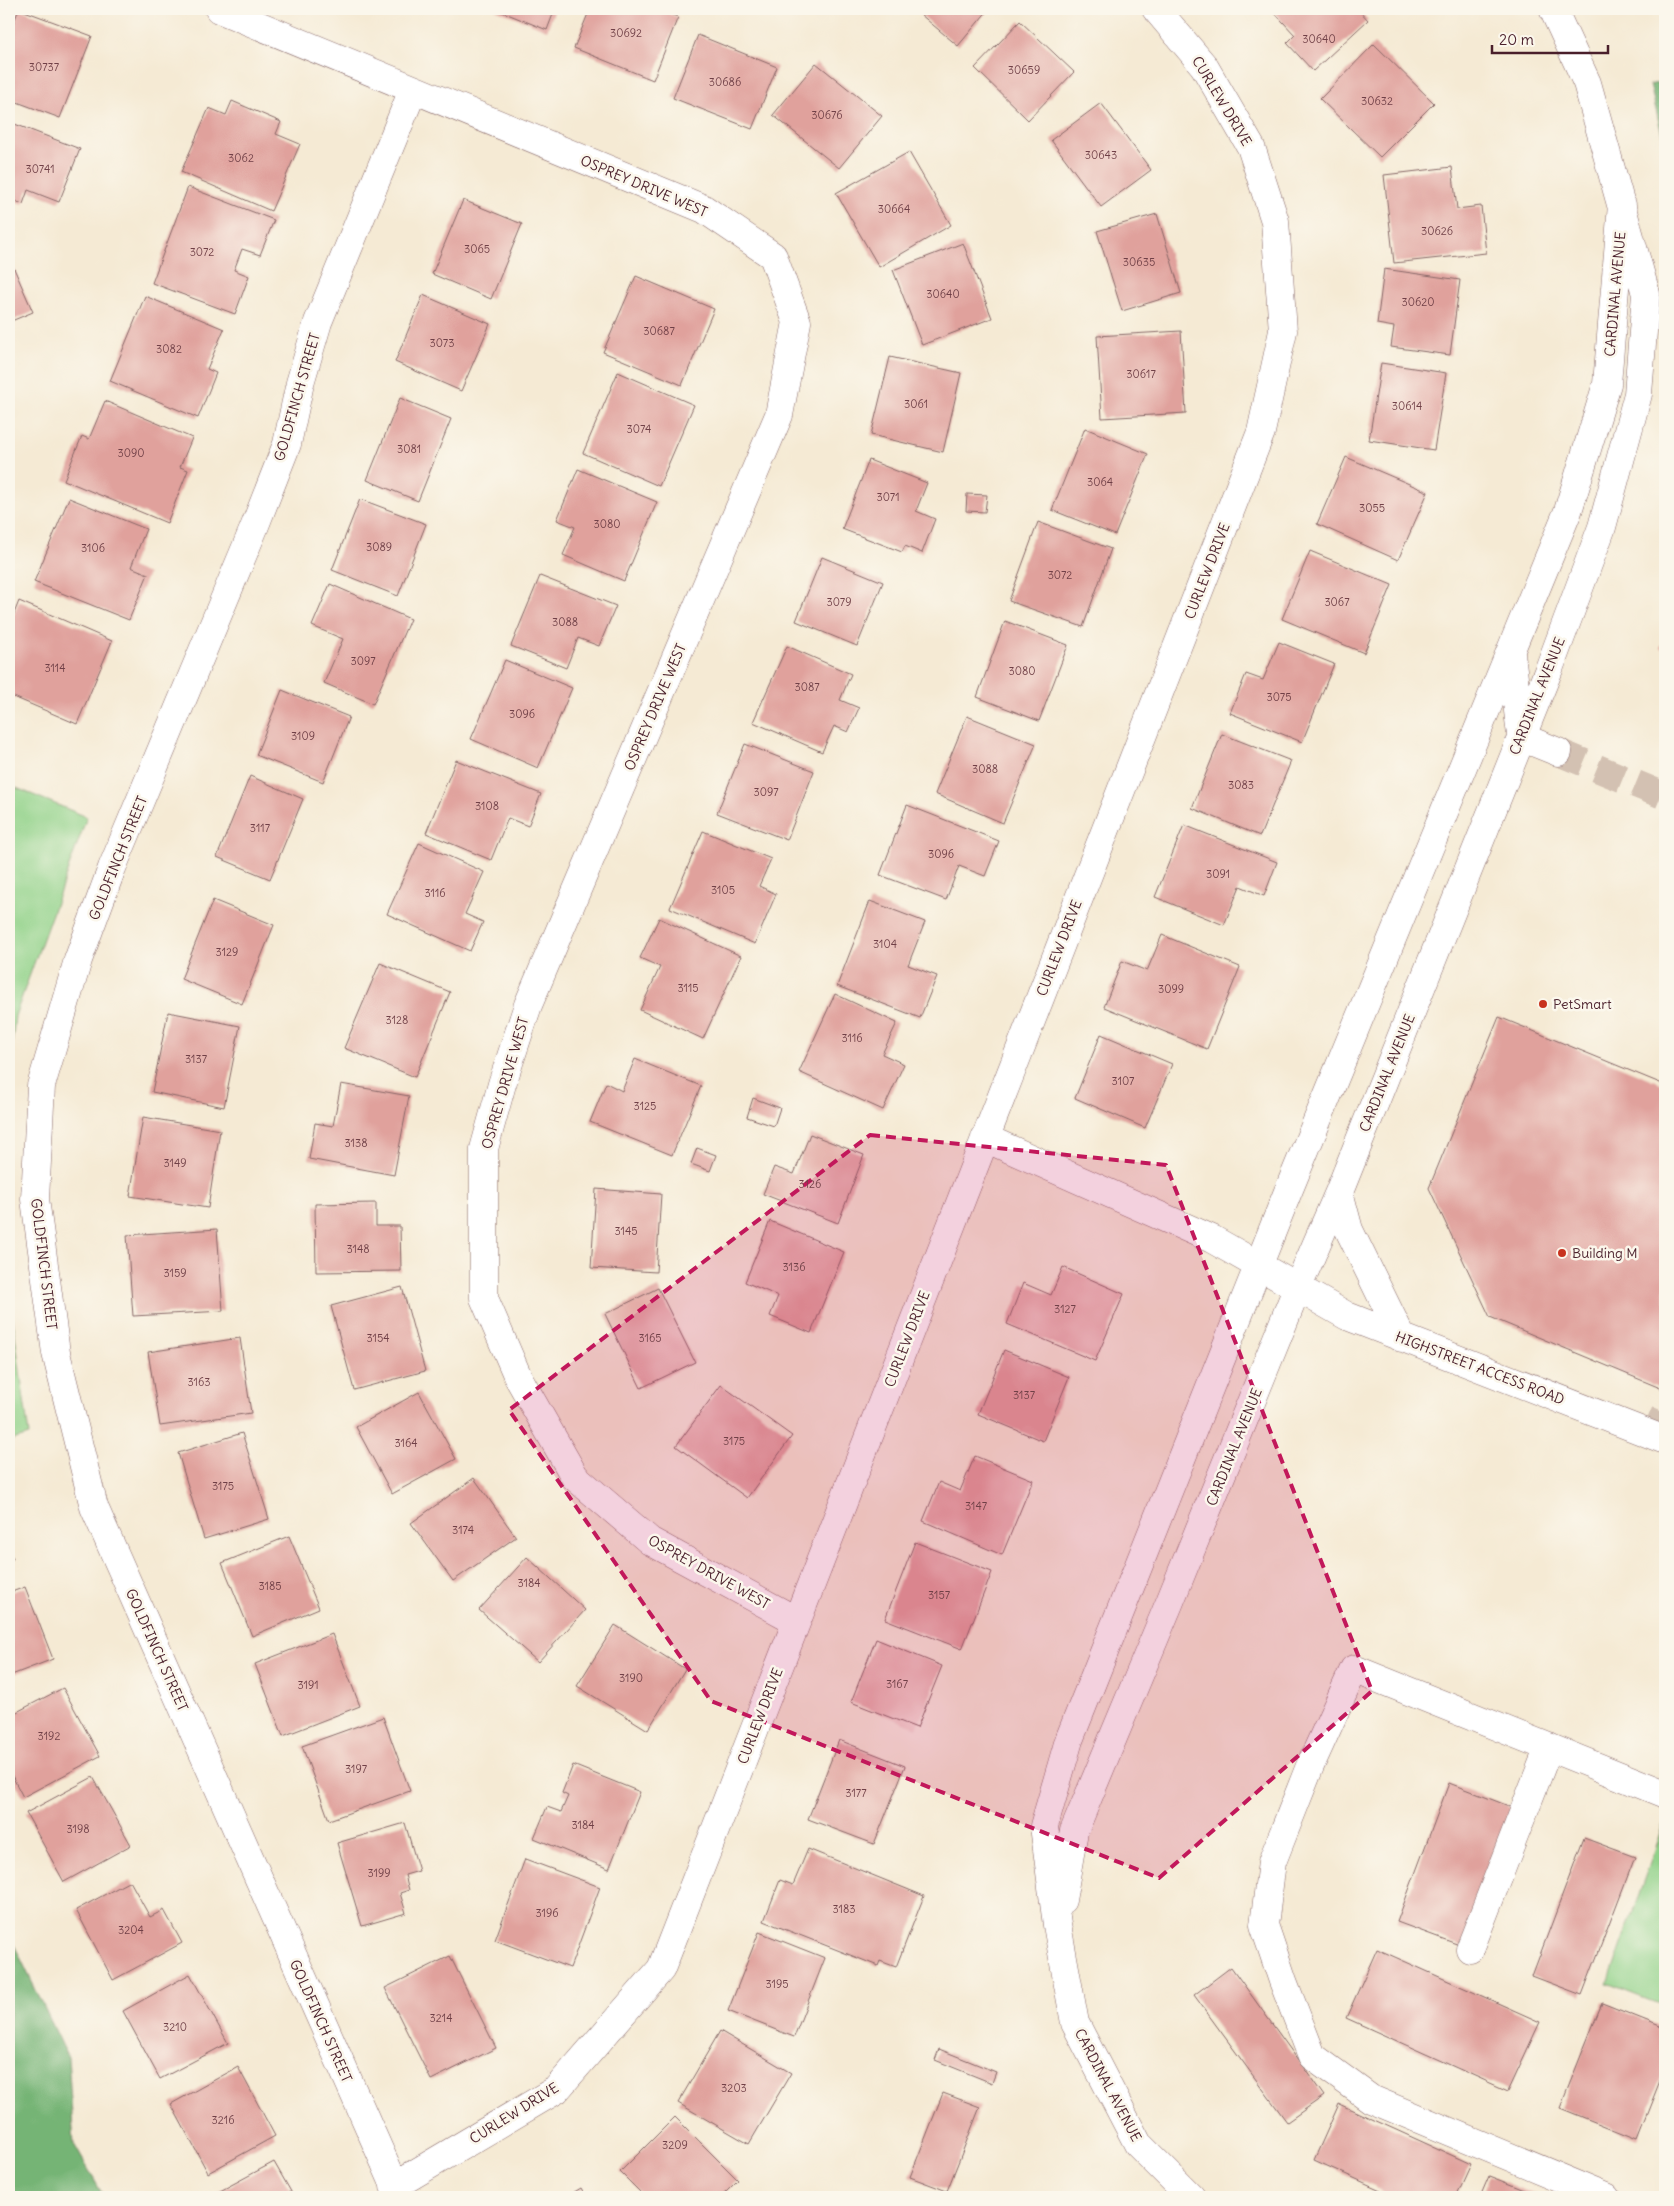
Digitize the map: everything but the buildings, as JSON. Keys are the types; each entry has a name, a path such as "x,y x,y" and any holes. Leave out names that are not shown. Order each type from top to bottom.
{"street":[{"name":"OSPREY DRIVE WEST","path":"219,9 704,209 773,256 797,322 779,416 528,1005 502,1084 484,1149 484,1298 518,1377 575,1477 650,1541 797,1622"},
{"name":"CURLEW DRIVE","path":"397,2192 556,2090 662,1969 1261,432 1282,330 1275,221 1251,147 1204,66 1156,9"},
{"name":"CARDINAL AVENUE","path":"1057,1925 1074,1831 1297,1289 1339,1192 1521,737 1602,527 1638,394 1646,294 1587,83 1553,9"},
{"name":"GOLDFINCH STREET","path":"397,2192 94,1507 56,1353 34,1199 41,1086 78,960 112,868 284,453 300,383 318,322 413,90"},
{"name":"CARDINAL AVENUE","path":"1191,2197 1138,2144 1075,2023 1057,1925 1044,1826 1069,1740 1259,1264 1568,511 1607,384 1622,205"},
{"path":"1510,652 1521,737 1558,752"},
{"path":"985,1138 1026,1154 1212,1239 1259,1264 1297,1289"},
{"path":"1339,1192 1349,1230 1402,1338"},
{"name":"HIGHSTREET ACCESS ROAD","path":"1297,1289 1347,1316 1665,1440"},
{"path":"1606,2197 1371,2099 1312,2056 1283,1982 1264,1925 1272,1862 1310,1766 1354,1669 1665,1794"},
{"path":"1470,1949 1549,1747"}],"highlighted area":[{"path":"870,1135 1166,1165 1372,1691 1159,1878 711,1701 509,1410"}],"green space":[{"path":"1665,80 1665,147 1650,85"},
{"path":"9,785 87,817 15,1016 9,1073"},
{"path":"9,1292 29,1435 9,1441"},
{"path":"1665,1819 1665,2005 1608,1983"},
{"path":"9,1934 68,2057 74,2144 104,2197 9,2197"}],"tunnel":[{"path":"1558,752 1665,796"},
{"path":"1655,1436 1665,1413"}],"place":[{"name":"PetSmart","path":"1543,1004"},
{"name":"Building M","path":"1562,1253"}]}
